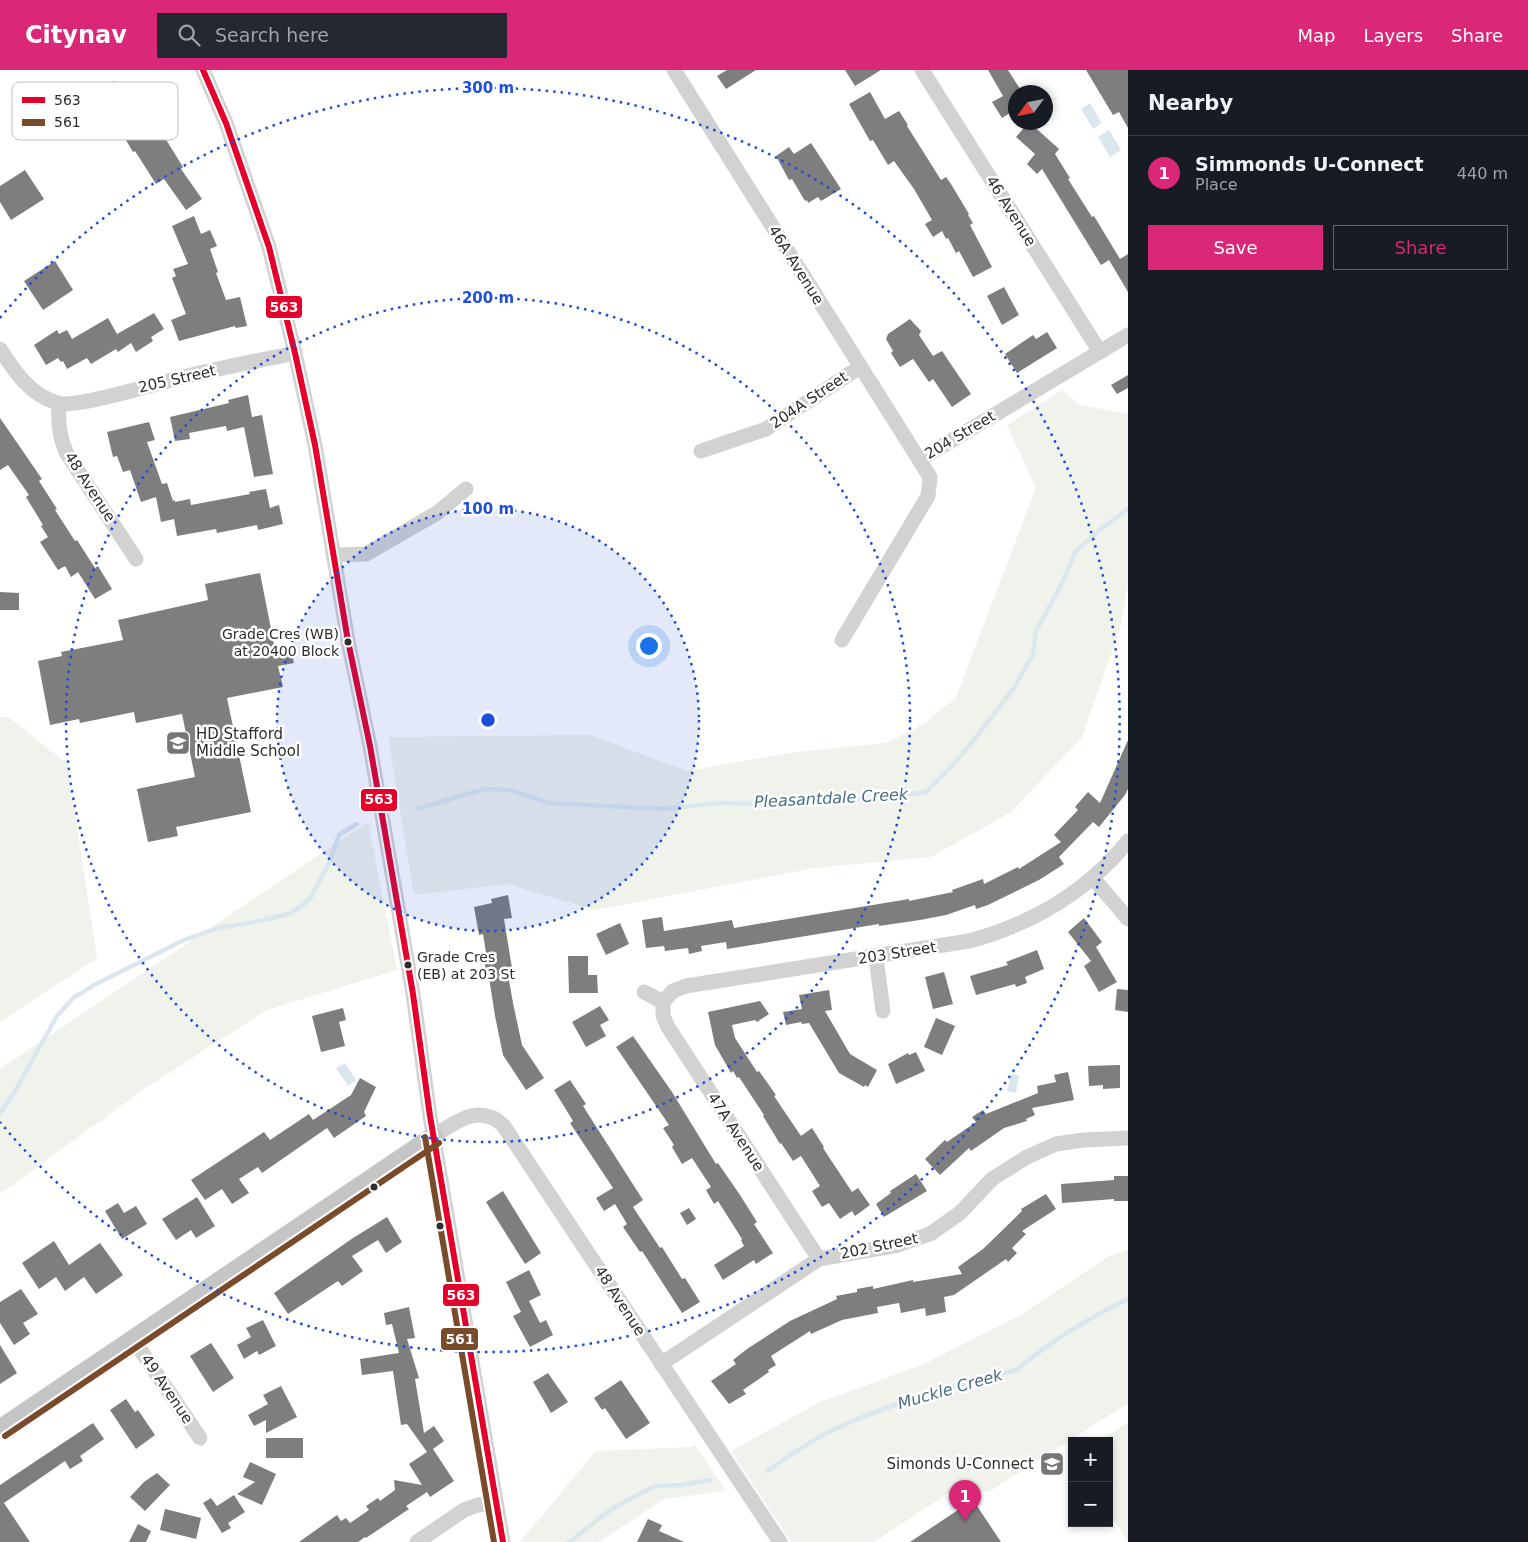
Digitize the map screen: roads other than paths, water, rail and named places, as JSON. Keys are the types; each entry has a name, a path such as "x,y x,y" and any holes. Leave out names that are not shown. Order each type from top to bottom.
{"main road":[{"path":"0,1430 434,1136"}],"street":[{"path":"203,70 226,123 268,247 295,353 315,445 348,641 370,746 394,883 434,1136 503,1542"},
{"name":"46A Avenue","path":"674,70 919,460"},
{"name":"46 Avenue","path":"922,70 1100,352"},
{"name":"204 Street","path":"842,640 928,496 930,477 919,460 1128,335"},
{"path":"0,349 24,384 59,404"},
{"name":"205 Street","path":"59,404 87,401 180,377 295,353"},
{"name":"204A Street","path":"701,451 766,429 860,367"},
{"name":"48 Avenue","path":"59,404 58,425 61,441 67,454 136,559"},
{"path":"333,555 366,554 437,513 466,489"},
{"name":"203 Street","path":"663,1002 673,991 686,986 969,941 1006,930 1040,914 1071,895 1093,878 1128,841"},
{"path":"1093,878 1128,919"},
{"path":"876,957 883,1011"},
{"path":"644,992 663,1002"},
{"name":"47A Avenue","path":"663,1002 663,1016 668,1027 818,1259"},
{"name":"48 Avenue","path":"434,1136 463,1117 479,1115 495,1118 503,1126 780,1542"},
{"name":"202 Street","path":"661,1364 818,1259 898,1245 930,1234 960,1213 992,1179 1027,1157 1056,1144 1084,1140 1128,1138"},
{"name":"49 Avenue","path":"133,1339 200,1438"},
{"path":"417,1542 464,1510 496,1502"}],"waterway":[{"name":"Pleasantdale Creek","path":"417,809 484,789 510,790 549,803 663,809 720,803 762,804 794,798 880,799 926,792 973,741 1014,688 1033,654 1036,631 1060,587 1076,551 1102,528 1128,509"},
{"name":"Pleasantdale Creek","path":"0,1113 15,1091 57,1016 73,998 96,984 184,940 218,928 289,914 310,899 330,861 339,835 357,824"},
{"name":"Muckle Creek","path":"767,1471 817,1438 857,1419 924,1395 1016,1370 1070,1331 1128,1299"},
{"name":"Muckle Creek","path":"569,1542 612,1509 655,1486 682,1485 710,1480"}],"place":[{"name":"Grade Cres (WB) at 20400 Block","path":"348,642"},
{"name":"HD Stafford Middle School","path":"178,743"},
{"name":"Grade Cres (EB) at 203 St","path":"408,965"},
{"name":"Simonds U-Connect","path":"1052,1464"},
{"name":"Simmonds U-Connect","path":"965,1521"}]}
